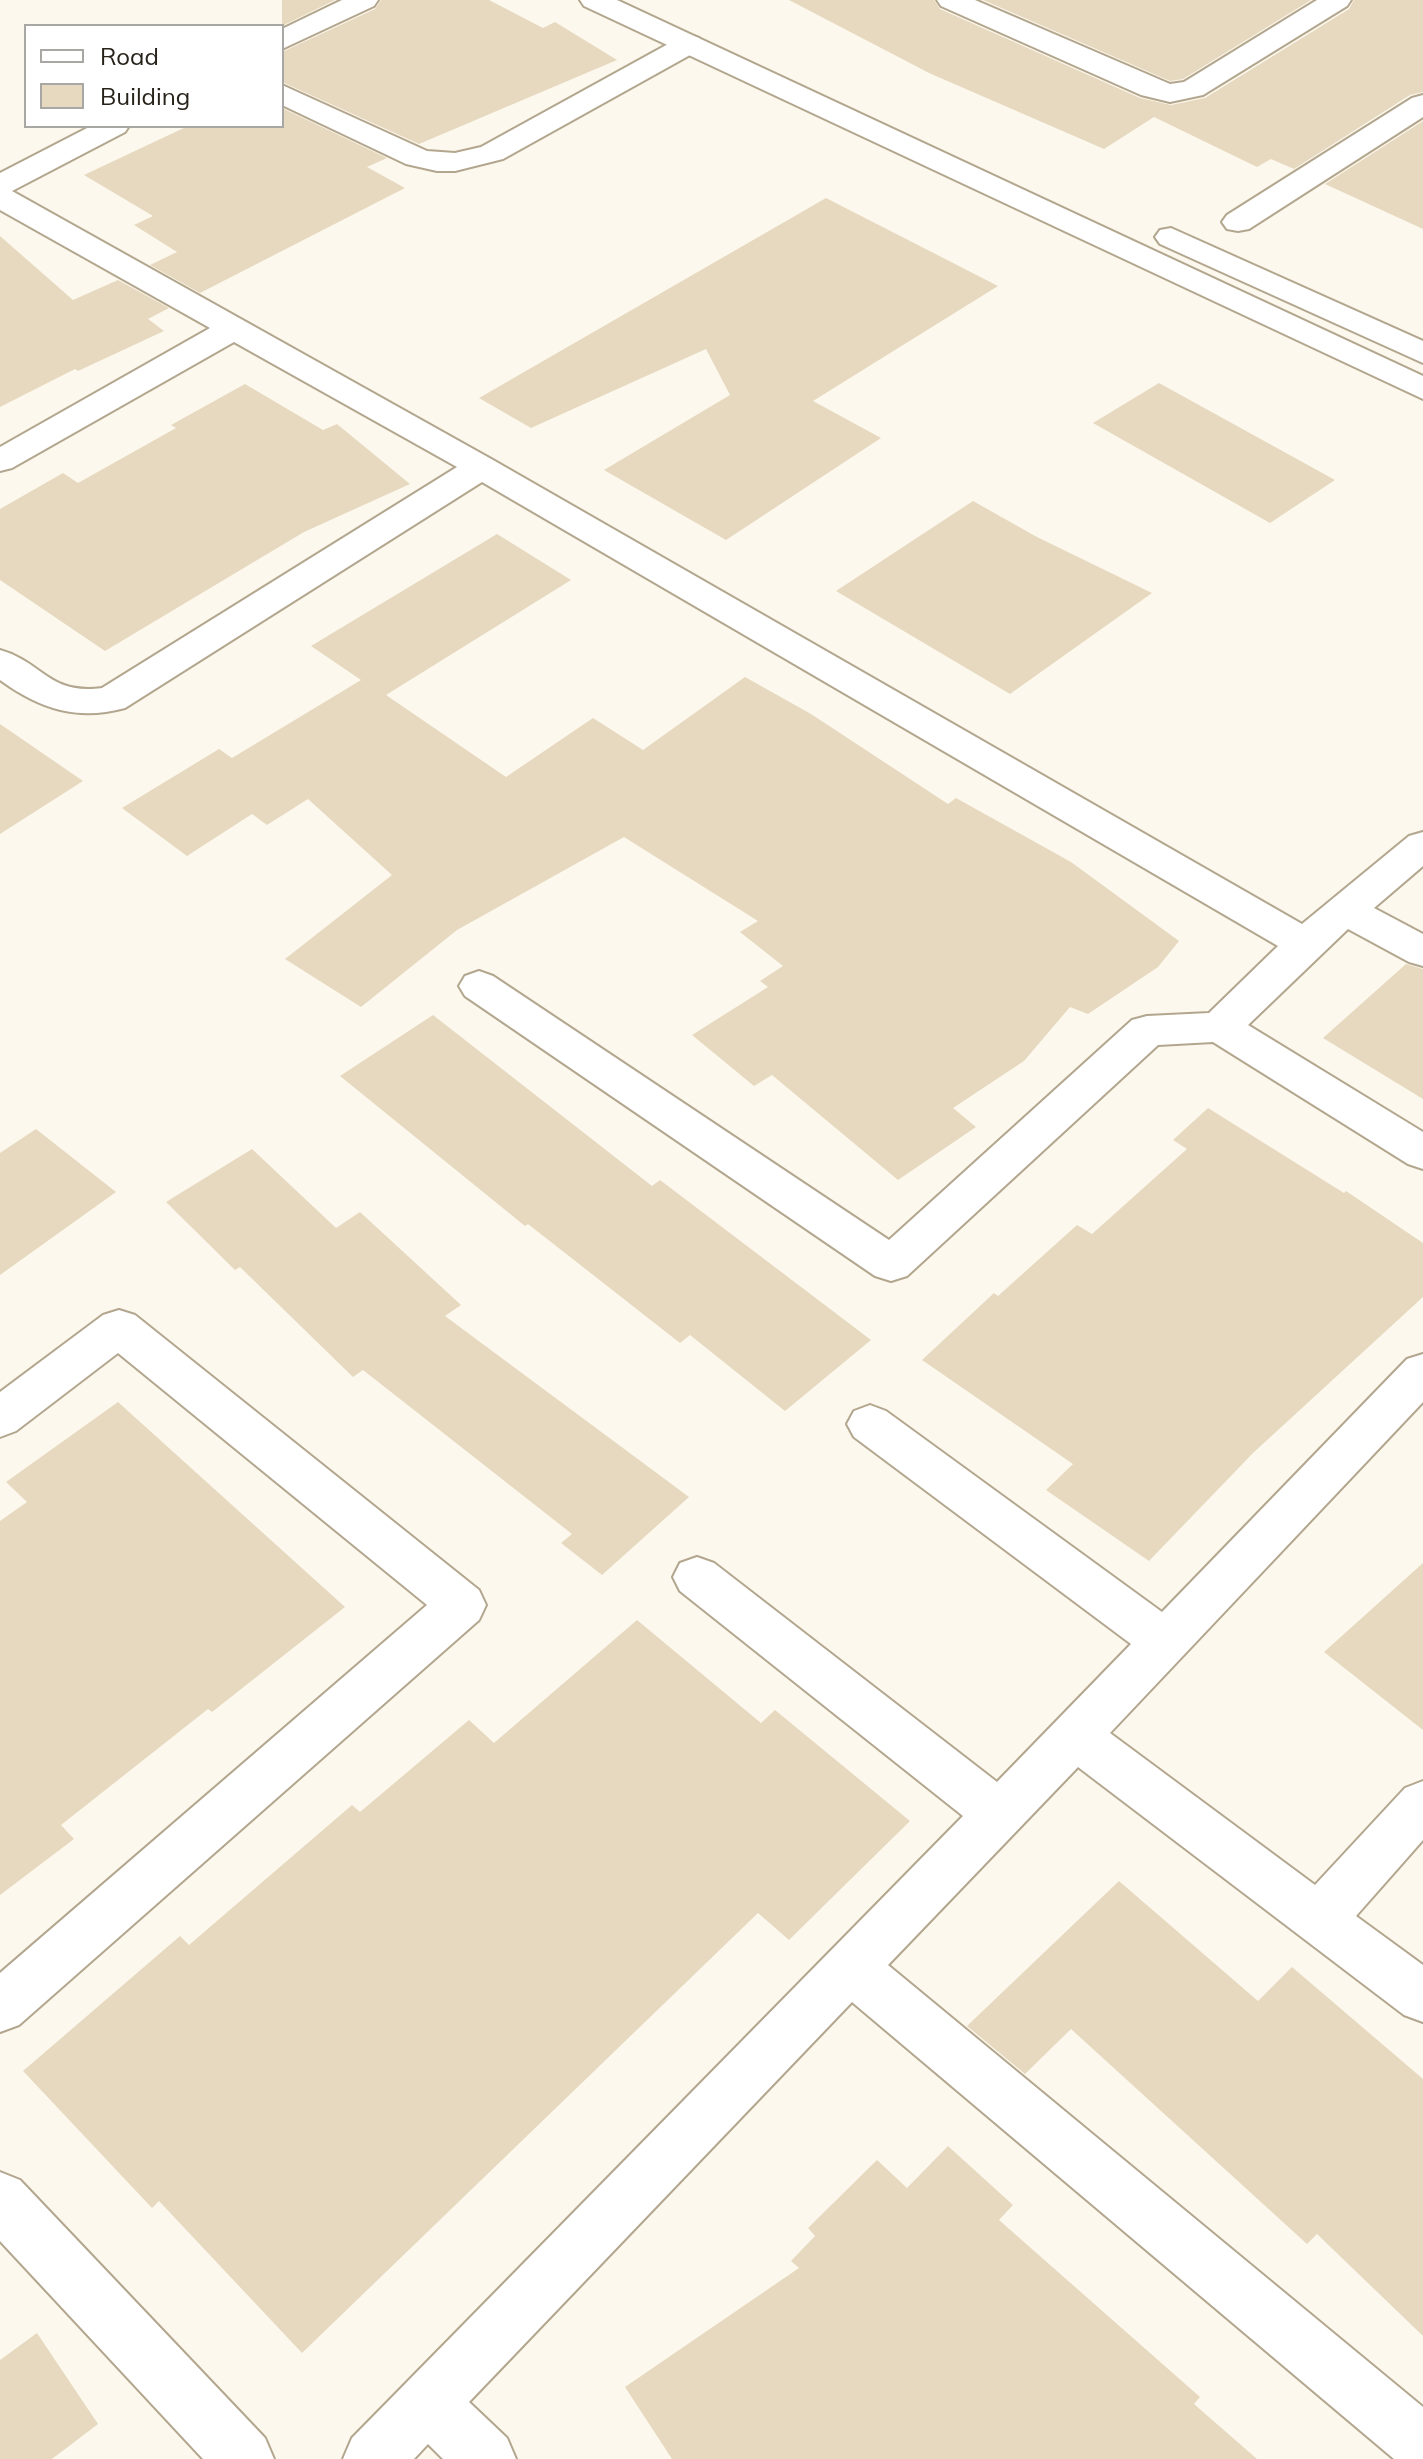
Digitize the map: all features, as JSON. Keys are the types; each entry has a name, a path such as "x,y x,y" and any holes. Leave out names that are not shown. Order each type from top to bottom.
{"street":[{"path":"284,39 364,0"},
{"path":"594,0 1423,389"},
{"path":"659,0 861,93"},
{"path":"951,0 1151,89 1170,93 1193,89 1337,0"},
{"path":"284,95 417,158 439,164 464,162 492,153 689,44"},
{"path":"1238,222 1423,104"},
{"path":"0,185 110,128"},
{"path":"0,197 481,467 1305,944"},
{"path":"1149,227 1423,353"},
{"path":"0,461 234,328"},
{"path":"0,662 57,701 82,704 112,699 481,467"},
{"path":"1220,1027 1305,944 1423,845"},
{"path":"1345,910 1423,952"},
{"path":"479,986 891,1264 1147,1031 1220,1027 1423,1153"},
{"path":"0,1418 119,1328 462,1605 0,2007"},
{"path":"373,2459 851,1968 1423,1372"},
{"path":"870,1424 1165,1642"},
{"path":"697,1577 999,1814"},
{"path":"1075,1736 1423,1997"},
{"path":"1319,1919 1423,1804"},
{"path":"851,1968 1423,2445"},
{"path":"0,2200 244,2459"},
{"path":"428,2403 486,2459"}],"building":[{"path":"282,0 335,0 284,25"},
{"path":"381,0 489,0 543,28 555,22 617,60 419,144 284,83 284,51 375,9"},
{"path":"789,0 934,0 940,9 1140,98 1171,105 1205,98 1349,9 1354,0 1423,0 1423,92 1410,95 1294,169 1271,159 1257,167 1154,117 1104,149 929,73"},
{"path":"983,0 1311,0 1183,79 1170,81"},
{"path":"284,109 387,158 367,167 405,188 200,293 150,265 177,252 134,225 153,216 84,175 184,128 284,128"},
{"path":"1423,121 1423,229 1325,184"},
{"path":"826,198 998,286 813,401 881,438 726,540 604,470 730,395 706,349 531,428 479,398"},
{"path":"0,236 73,300 118,280 169,308 148,319 164,331 78,371 75,369 0,407"},
{"path":"1159,383 1335,480 1270,523 1093,423"},
{"path":"245,384 323,430 337,424 410,484 304,532 105,651 0,580 0,509 63,473 78,483 176,428 171,425"},
{"path":"973,501 1037,537 1152,593 1010,694 836,591"},
{"path":"497,534 571,580 386,695 506,777 593,718 643,750 745,677 811,714 948,804 956,798 1071,862 1179,941 1158,967 1088,1014 1070,1007 1024,1061 953,1108 976,1127 898,1180 772,1075 754,1086 692,1035 768,987 760,981 783,966 740,932 758,921 624,837 457,930 361,1007 285,959 392,875 308,799 267,825 252,814 187,856 122,808 219,749 232,758 361,680 311,646"},
{"path":"0,724 83,781 0,834"},
{"path":"1406,964 1423,969 1423,1099 1323,1038"},
{"path":"433,1015 652,1186 660,1180 871,1340 785,1411 690,1335 680,1343 528,1224 525,1226 340,1076"},
{"path":"1208,1108 1344,1193 1346,1191 1423,1243 1423,1297 1253,1453 1149,1561 1046,1490 1073,1464 922,1360 994,1293 998,1296 1077,1225 1092,1234 1187,1149 1173,1140"},
{"path":"36,1129 116,1192 0,1275 0,1153"},
{"path":"252,1149 336,1228 360,1212 461,1305 445,1316 689,1497 602,1575 561,1543 572,1534 363,1370 353,1377 240,1267 235,1270 166,1202"},
{"path":"118,1402 345,1607 212,1712 208,1709 61,1825 74,1839 0,1895 0,1521 27,1502 6,1482"},
{"path":"1423,1563 1423,1730 1324,1652"},
{"path":"637,1620 761,1723 775,1710 910,1821 789,1940 758,1913 302,2353 159,2201 152,2208 23,2071 180,1936 189,1945 352,1805 360,1812 469,1720 494,1743"},
{"path":"1119,1881 1258,2001 1292,1967 1423,2079 1423,2336 1317,2234 1307,2244 1071,2029 1025,2074 967,2026"},
{"path":"948,2146 1013,2205 999,2220 1200,2397 1194,2404 1257,2459 672,2459 625,2387 799,2268 791,2261 815,2236 808,2228 877,2160 907,2188"},
{"path":"37,2333 98,2424 52,2459 0,2459 0,2360"}]}
